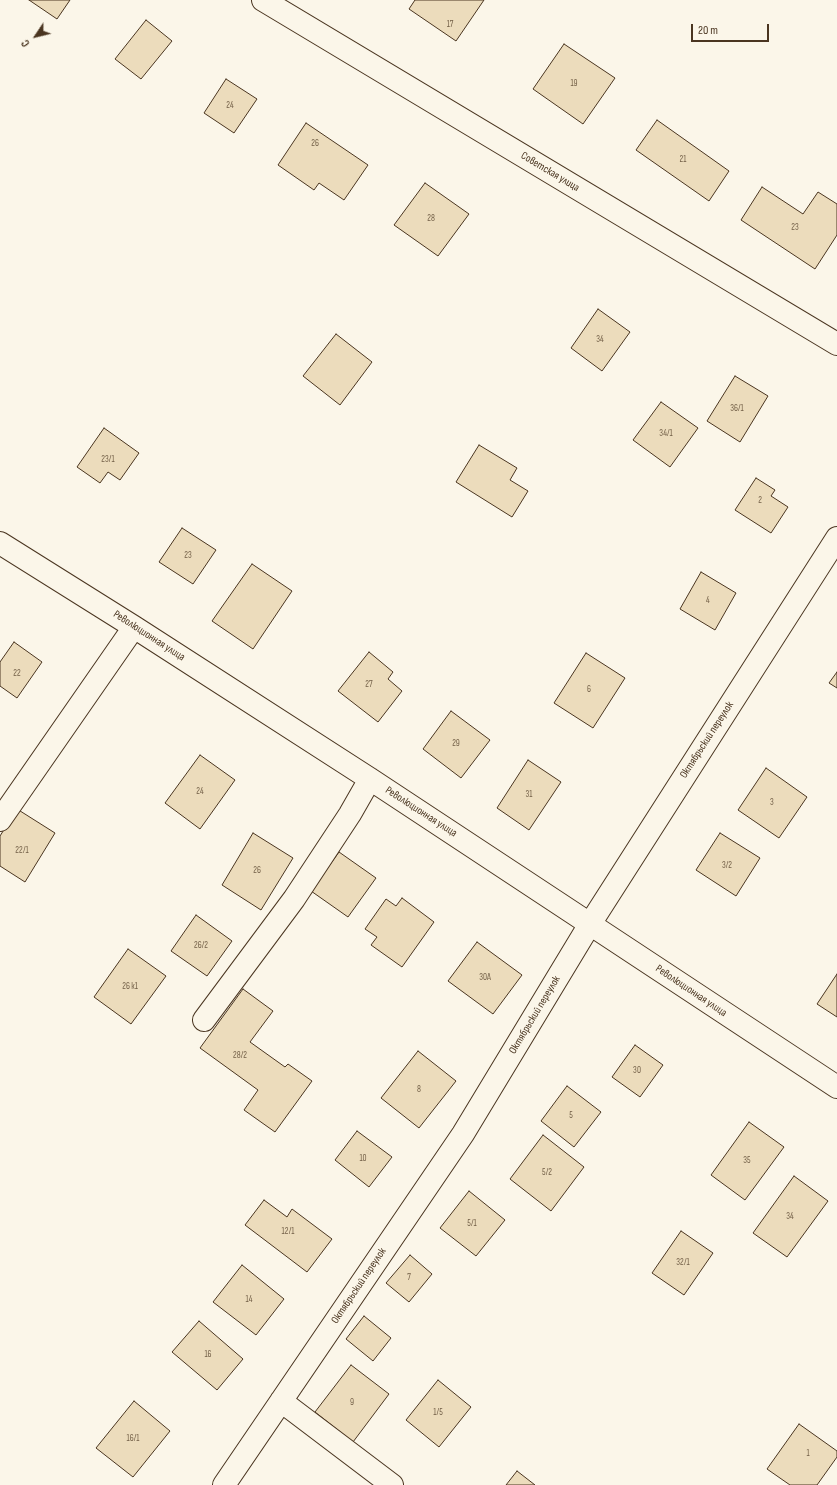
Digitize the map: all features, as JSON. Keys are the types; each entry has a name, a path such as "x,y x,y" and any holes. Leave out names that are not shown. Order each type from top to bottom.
{"street":[{"name":"Советская улица","path":"263,0 837,344"},
{"name":"Октябрьский переулок","path":"224,1485 463,1134 590,924 837,538"},
{"name":"Революционная улица","path":"0,544 134,627 370,779 837,1087"},
{"path":"0,820 134,627"},
{"path":"204,1020 294,899 350,814 370,779"},
{"path":"281,1401 392,1485"}],"building":[{"path":"29,0 70,0 57,19"},
{"path":"415,0 484,0 456,41 409,9"},
{"path":"146,20 172,41 141,79 115,59"},
{"path":"564,44 615,78 583,124 533,89"},
{"path":"226,79 257,99 234,133 204,113"},
{"path":"657,120 729,171 709,201 636,150"},
{"path":"306,123 368,165 344,200 319,183 314,190 278,165"},
{"path":"425,183 469,214 438,256 394,225"},
{"path":"762,187 803,214 818,192 837,204 837,235 815,269 741,220"},
{"path":"598,309 630,332 602,371 571,348"},
{"path":"336,334 372,362 340,405 303,376"},
{"path":"735,376 768,396 740,442 707,421"},
{"path":"661,402 698,428 670,467 633,440"},
{"path":"104,428 139,453 120,480 108,472 100,483 77,467"},
{"path":"479,445 517,468 510,480 528,491 512,517 456,482"},
{"path":"756,478 775,490 771,496 788,507 771,533 735,510"},
{"path":"182,528 216,550 193,584 159,562"},
{"path":"252,564 292,591 253,649 212,621"},
{"path":"701,572 736,593 715,630 680,609"},
{"path":"14,642 42,662 17,698 0,686 0,662"},
{"path":"369,652 393,672 388,679 402,691 378,722 338,691"},
{"path":"586,653 625,678 593,728 554,703"},
{"path":"837,672 837,688 829,683"},
{"path":"451,711 490,740 461,778 423,749"},
{"path":"200,755 235,780 200,829 165,803"},
{"path":"528,760 561,782 529,830 497,808"},
{"path":"766,768 807,797 779,838 738,810"},
{"path":"17,809 55,833 25,882 0,866 0,836"},
{"path":"253,833 293,858 261,910 222,885"},
{"path":"720,833 760,858 736,896 696,870"},
{"path":"339,852 376,878 348,917 311,891"},
{"path":"402,898 434,922 402,967 371,945 377,937 365,929 386,899 396,906"},
{"path":"196,915 232,941 207,976 171,951"},
{"path":"477,942 522,975 493,1014 448,981"},
{"path":"128,949 166,976 131,1024 94,997"},
{"path":"837,974 837,1017 817,1004"},
{"path":"243,989 273,1011 250,1042 285,1067 288,1064 312,1081 275,1132 244,1110 258,1090 200,1048"},
{"path":"635,1045 663,1065 640,1097 612,1077"},
{"path":"418,1051 456,1081 419,1128 381,1098"},
{"path":"567,1086 601,1112 574,1147 541,1121"},
{"path":"749,1122 784,1147 745,1200 711,1175"},
{"path":"357,1131 392,1157 369,1187 335,1160"},
{"path":"543,1135 584,1167 551,1211 510,1179"},
{"path":"794,1176 828,1201 787,1257 753,1233"},
{"path":"469,1191 505,1220 476,1256 440,1228"},
{"path":"264,1200 287,1217 292,1209 332,1239 307,1272 245,1225"},
{"path":"681,1231 713,1253 684,1295 652,1273"},
{"path":"410,1255 432,1274 409,1302 386,1283"},
{"path":"242,1265 284,1299 256,1335 213,1302"},
{"path":"364,1316 391,1338 373,1361 346,1339"},
{"path":"199,1321 243,1359 217,1390 172,1352"},
{"path":"351,1365 389,1394 353,1442 315,1412"},
{"path":"438,1380 471,1407 439,1447 406,1420"},
{"path":"134,1401 170,1431 133,1477 96,1448"},
{"path":"799,1424 837,1451 837,1457 817,1485 790,1485 767,1469"},
{"path":"517,1471 535,1485 506,1485"}]}
